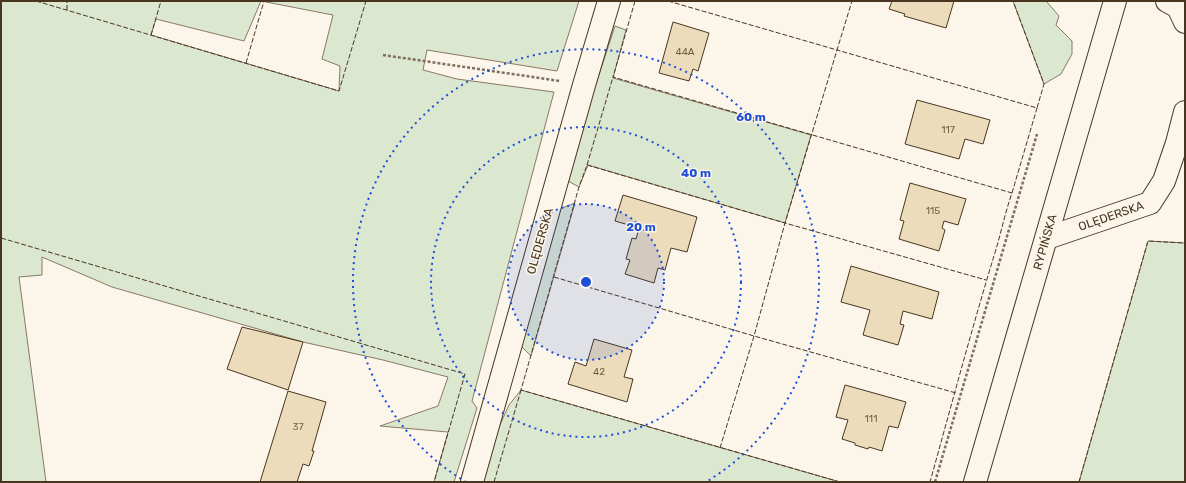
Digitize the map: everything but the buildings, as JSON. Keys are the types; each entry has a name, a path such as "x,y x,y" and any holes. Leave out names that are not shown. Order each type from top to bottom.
{"street":[{"name":"OLĘDERSKA","path":"472,482 609,1"},
{"name":"RYPIŃSKA","path":"975,482 1115,1"},
{"path":"1167,1 1178,7 1185,22"},
{"name":"OLĘDERSKA","path":"1046,238 1150,203 1164,181 1177,143 1185,112"}],"path":[{"path":"383,55 584,85"},
{"path":"935,482 1037,134"}],"green space":[{"path":"1,1 261,1 579,1 557,71 427,50 423,70 457,79 554,92 472,401 477,408 454,482 434,482 448,432 380,426 438,406 448,377 383,360 303,342 112,287 42,257 42,275 19,277 46,482 1,482","holes":["261,1 333,15 322,59 340,66 339,91 151,35 156,19 244,41"]},
{"path":"1013,1 1046,1 1059,16 1056,25 1072,41 1072,54 1061,74 1044,84"},
{"path":"615,26 626,30 613,78 811,135 785,223 588,165 579,187 568,181 566,175"},
{"path":"575,203 531,356 519,344 559,209"},
{"path":"1148,241 1185,243 1185,482 1079,482"},
{"path":"521,390 840,482 481,482 493,440 509,405"}],"fence":[{"path":"36,1 339,91 366,1"},
{"path":"67,1 67,10"},
{"path":"151,35 161,1"},
{"path":"246,63 264,1"},
{"path":"635,1 613,77 1012,193 930,482"},
{"path":"668,1 837,50 852,1"},
{"path":"840,482 521,390 579,187 587,165 785,223 837,50 1037,108 1044,84 1013,1"},
{"path":"587,165 613,77"},
{"path":"1012,193 1037,108"},
{"path":"720,448 754,336 785,223 986,280"},
{"path":"1,238 465,374 434,482"},
{"path":"1079,482 1148,241 1185,243"},
{"path":"554,277 754,336 956,393"},
{"path":"494,482 521,390"}]}
